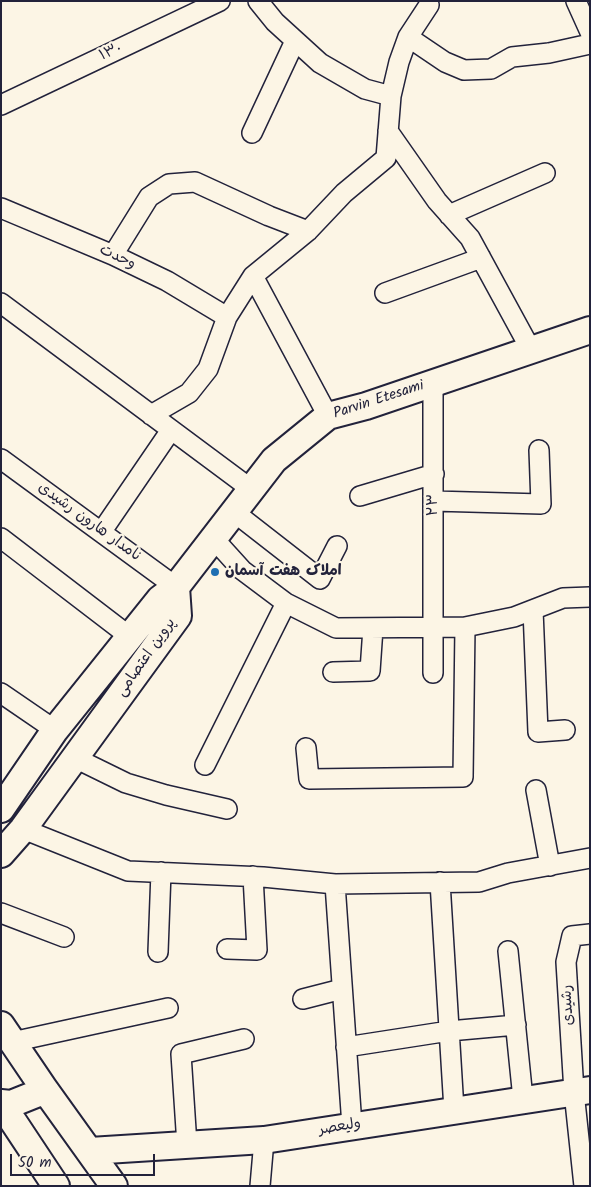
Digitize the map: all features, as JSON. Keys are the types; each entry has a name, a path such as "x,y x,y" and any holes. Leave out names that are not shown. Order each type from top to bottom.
{"street":[{"name":"۱۳۰","path":"1,105 220,1"},
{"path":"258,1 275,22 320,63 365,89 390,96"},
{"path":"576,1 590,32"},
{"path":"151,415 189,393 208,369 227,317 254,276 308,231 344,193 386,158 390,96 408,37 429,5"},
{"path":"408,37 445,62 464,70 491,69 512,57 549,53 590,44"},
{"path":"252,133 295,41"},
{"path":"388,131 449,215 470,238 531,350"},
{"path":"449,215 545,173"},
{"path":"113,255 150,197 169,184 195,182 269,216 308,231"},
{"name":"وحدت","path":"1,208 113,255 167,281 227,317"},
{"path":"385,293 481,258"},
{"path":"254,276 328,416"},
{"path":"1,302 251,489"},
{"name":"Parvin Etesami","path":"176,587 274,460 328,416 590,330"},
{"name":"۲۳","path":"432,383 434,474 432,673"},
{"path":"102,531 171,430"},
{"path":"434,501 541,504 539,450"},
{"name":"نامدار هارون رشیدی","path":"1,459 102,531 176,587"},
{"path":"360,496 434,474"},
{"path":"234,512 320,579 337,546"},
{"path":"1,538 129,636"},
{"path":"213,538 242,570 286,604 336,628 465,627 514,617 563,598 590,597"},
{"name":"پروین اعتصامی","path":"1,809 55,730 129,636 160,600 176,587"},
{"name":"پروین اعتصامی","path":"1,854 23,829 178,616 176,587"},
{"path":"205,765 286,604"},
{"path":"533,610 538,732 565,730"},
{"path":"306,748 309,780 463,777 465,627"},
{"path":"333,672 370,671 373,628"},
{"path":"1,692 55,730"},
{"path":"75,758 126,783 166,795 227,809"},
{"path":"536,790 550,866"},
{"path":"23,829 128,871 253,876 335,884 479,882 508,873 590,858"},
{"path":"158,952 161,872"},
{"path":"227,949 257,950 253,876"},
{"path":"440,882 454,1110"},
{"path":"335,884 352,1126"},
{"path":"1,913 64,937"},
{"name":"رشیدی","path":"582,1091 566,962 572,936 590,934"},
{"path":"508,951 523,1099"},
{"path":"303,999 342,988"},
{"path":"114,1186 7,1034 168,1008"},
{"path":"346,1047 449,1031 516,1025"},
{"path":"187,1145 181,1054 244,1039"},
{"path":"1,1103 11,1104 36,1094 43,1087"},
{"path":"582,1091 584,1186"},
{"name":"ولیعصر","path":"90,1151 264,1140 582,1091"},
{"path":"1,1103 52,1185"},
{"path":"260,1186 264,1140"}],"place":[{"name":"املاک هفت آسمان","path":"215,572"}]}
